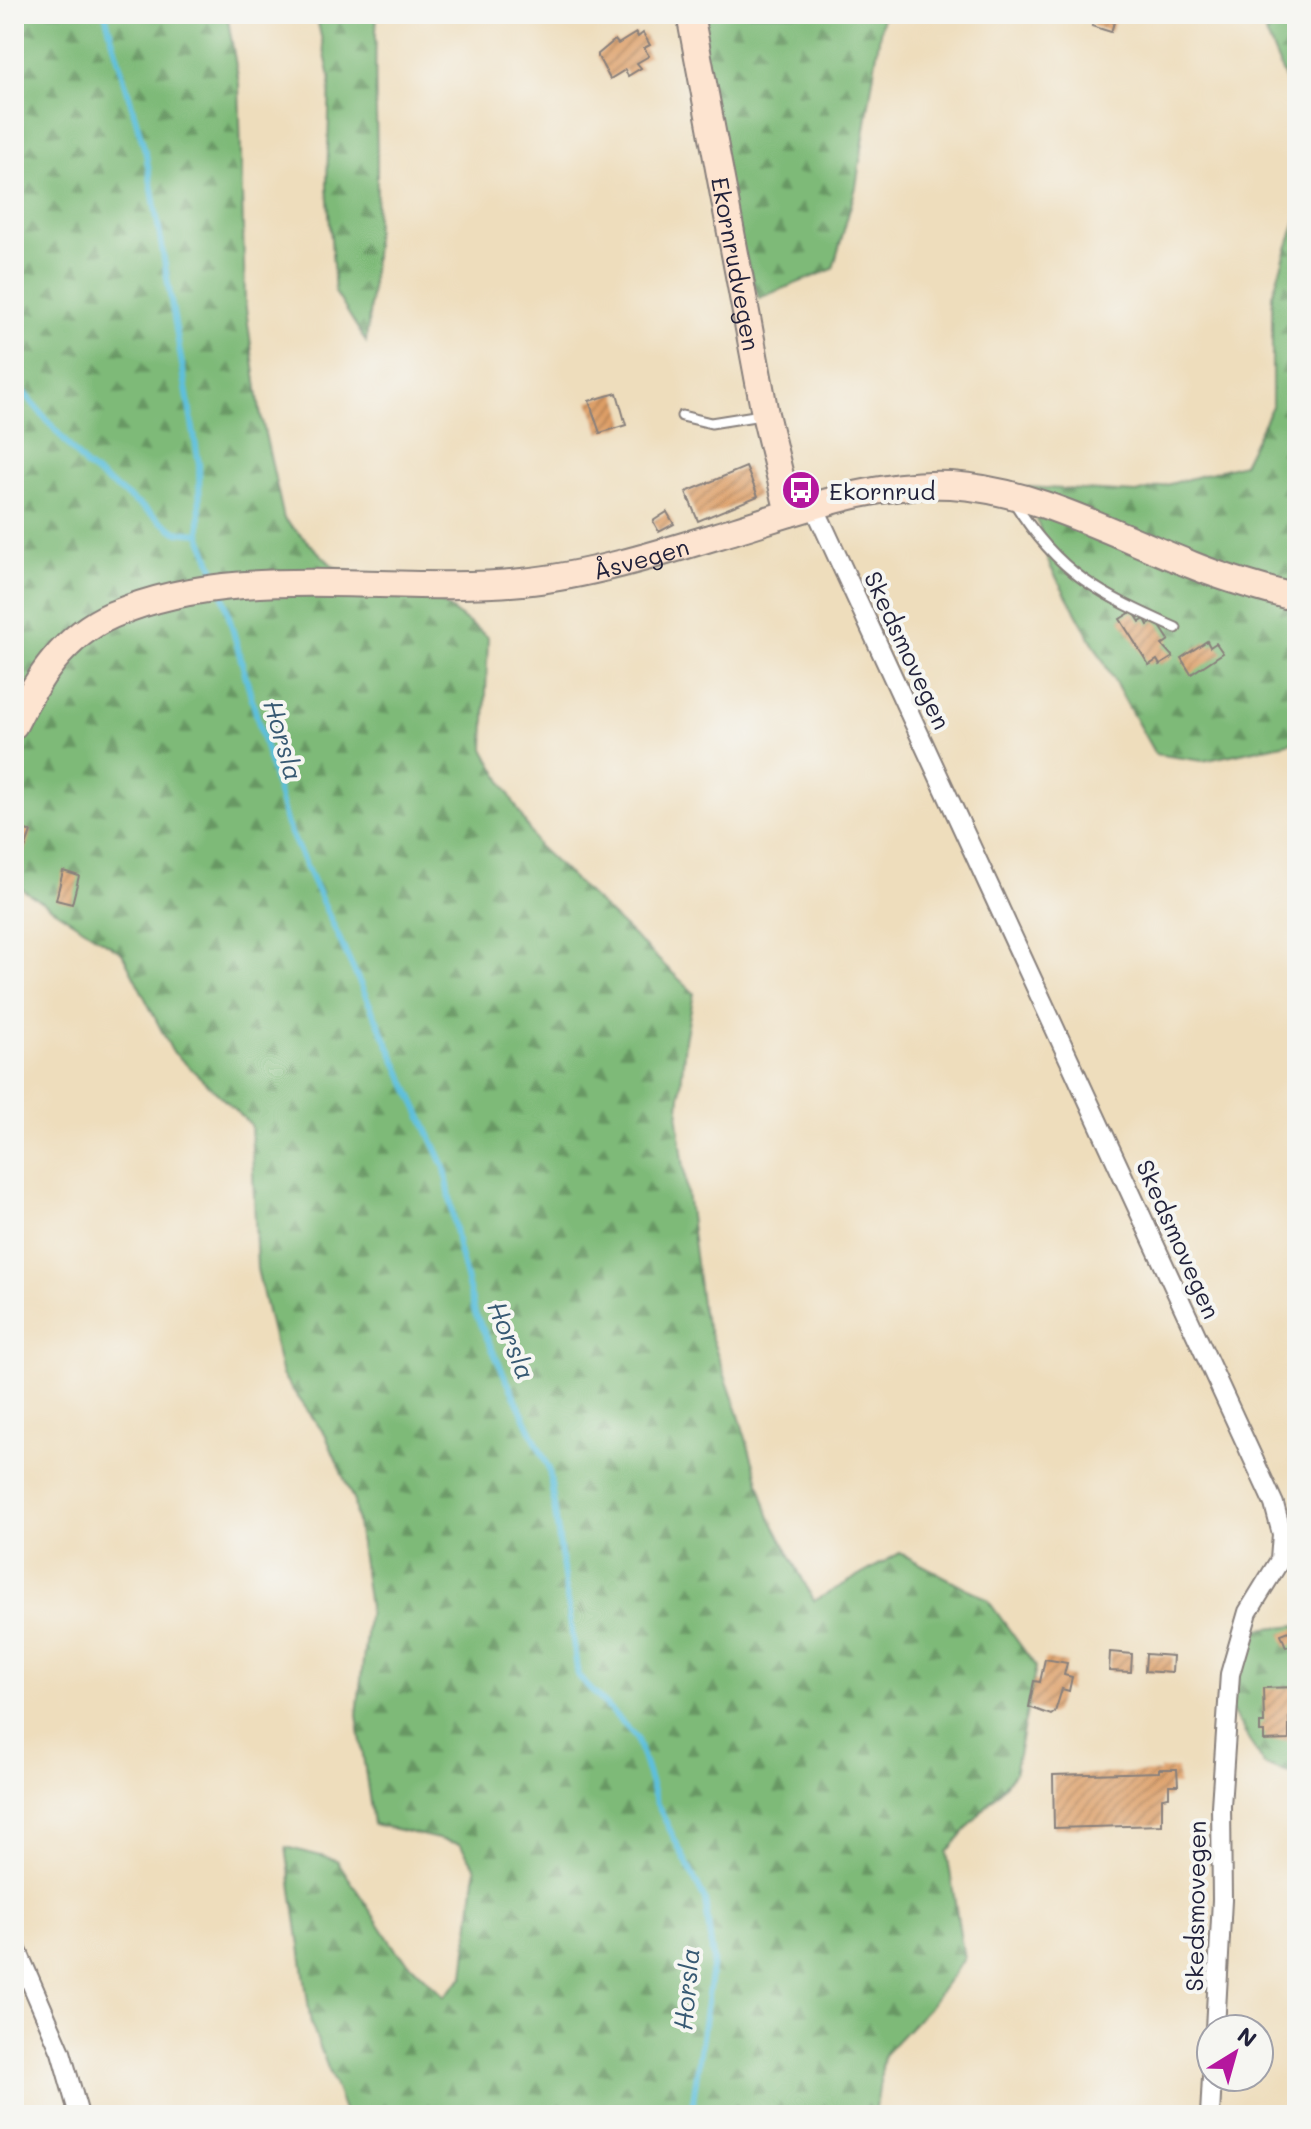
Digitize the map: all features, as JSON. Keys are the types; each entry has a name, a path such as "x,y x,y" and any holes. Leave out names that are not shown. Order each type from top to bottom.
{"main road":[{"name":"Ekornrudvegen","path":"690,14 765,414 789,513"},
{"name":"Åsvegen","path":"14,725 31,691 67,643 110,615 156,601 245,586 522,582 586,571 814,506 897,489 946,485 987,488 1193,566 1297,598"}],"street":[{"name":"Skedsmovegen","path":"814,506 1274,1504 1282,1534 1280,1560 1248,1612 1230,1674 1221,1806 1222,1900 1216,2013"},
{"path":"14,1943 61,2052 79,2115"},
{"path":"1210,2115 1211,2093"}],"lane":[{"path":"682,416 711,423 765,414"},
{"path":"1010,496 1024,519 1070,572 1093,589 1176,628"},
{"path":"1282,1534 1297,1561"}],"green space":[{"path":"14,14 227,14 239,83 245,301 260,411 284,519 334,567 439,601 488,637 484,749 538,846 694,993 685,1040 678,1120 702,1311 738,1412 769,1515 814,1601 900,1553 987,1599 1036,1667 1014,1774 947,1852 964,1959 928,2008 884,2055 875,2115 346,2115 311,2024 286,1847 337,1860 396,1950 444,1996 464,1976 476,1868 460,1844 373,1824 357,1715 369,1607 354,1502 326,1436 282,1375 257,1269 251,1125 172,1051 122,953 14,884"},
{"path":"316,14 377,14 376,212 366,342 335,292 327,186 330,77"},
{"path":"681,14 883,14 856,187 833,269 759,298 724,195"},
{"path":"1258,14 1297,14 1297,144 1288,86"},
{"path":"1297,218 1297,741 1203,761 1155,754 1050,566 1028,487 1137,493 1243,464 1272,406 1272,295"},
{"path":"1297,1625 1297,1776 1264,1765 1231,1710 1248,1630"}],"building":[{"path":"1096,14 1116,16 1111,32 1092,26"},
{"path":"636,33 638,37 643,33 650,45 644,48 649,56 637,63 641,68 628,76 625,70 610,79 597,55 615,40 618,44"},
{"path":"617,393 626,425 600,433 589,401"},
{"path":"746,467 758,496 698,521 686,492"},
{"path":"667,512 674,524 659,532 653,521"},
{"path":"1133,611 1140,622 1145,619 1148,625 1156,620 1169,640 1162,645 1173,657 1160,665 1157,660 1149,665 1120,619"},
{"path":"1207,641 1210,647 1216,643 1223,653 1191,674 1181,658"},
{"path":"14,825 31,832 24,852 14,848"},
{"path":"63,871 79,876 72,904 56,900"},
{"path":"1297,1628 1297,1643 1286,1647 1281,1634"},
{"path":"1110,1652 1132,1654 1131,1672 1109,1671"},
{"path":"1146,1654 1173,1656 1172,1673 1145,1671"},
{"path":"1045,1659 1067,1663 1064,1675 1072,1677 1069,1691 1062,1689 1055,1712 1051,1715 1029,1707 1034,1681 1040,1682"},
{"path":"1297,1687 1297,1718 1289,1718 1289,1740 1264,1741 1264,1732 1260,1732 1260,1723 1264,1723 1263,1688"},
{"path":"1159,1769 1177,1769 1178,1785 1169,1785 1169,1797 1162,1798 1162,1825 1054,1828 1053,1775 1159,1772"}],"waterway":[{"path":"105,14 146,154 199,464 200,534 218,581"},
{"path":"14,381 86,466 176,532 200,534"},
{"name":"Horsla","path":"223,595 287,825 445,1168 458,1246 475,1313 549,1469 578,1676 636,1737 657,1804 705,1900 713,1960 691,2115"}],"place":[{"name":"Ekornrud","path":"801,490"}]}
